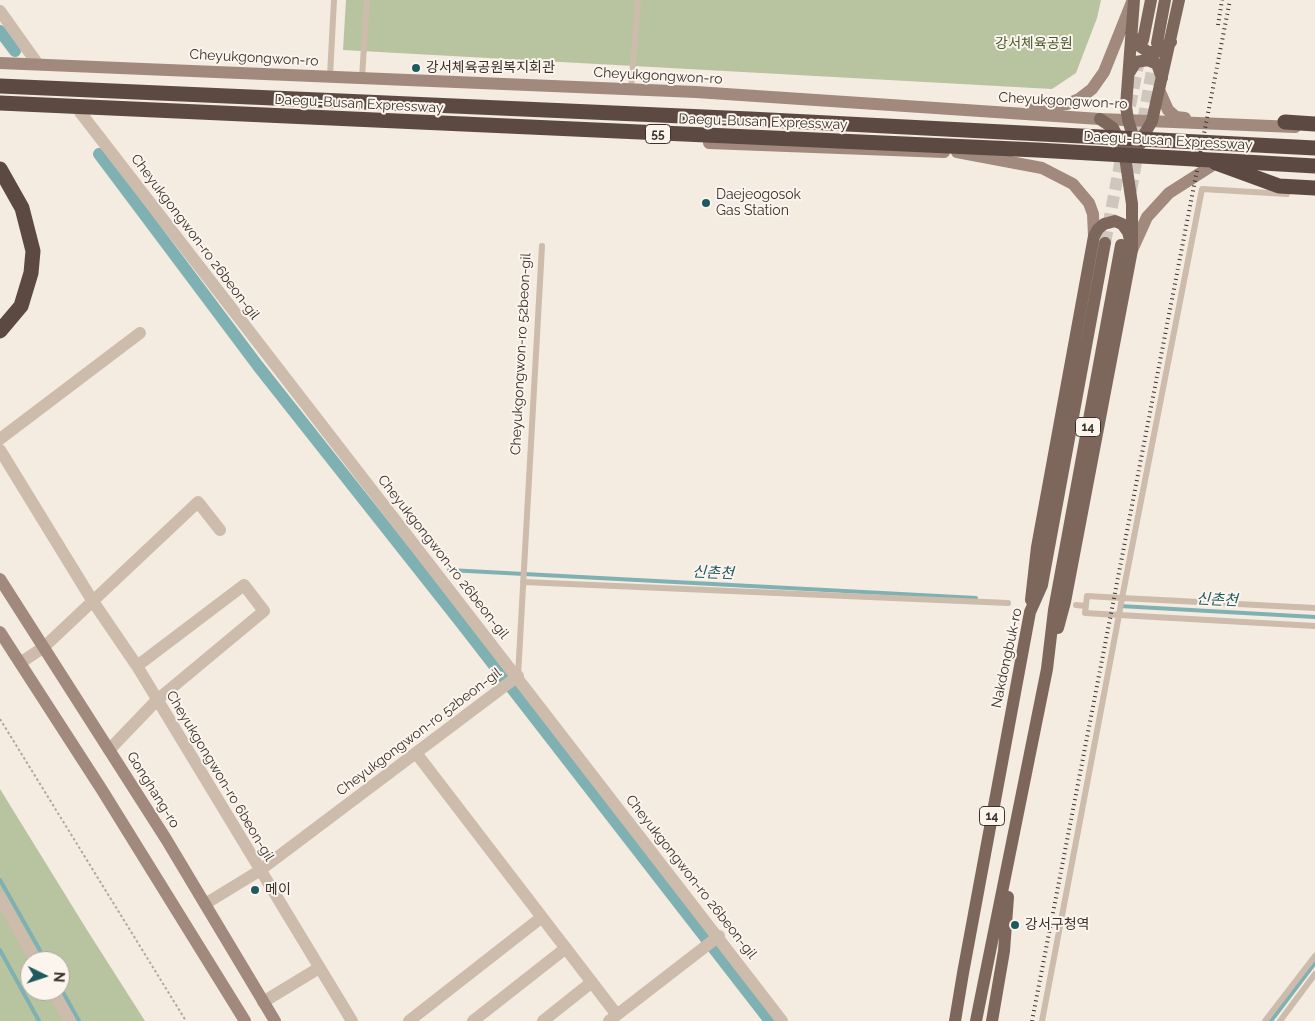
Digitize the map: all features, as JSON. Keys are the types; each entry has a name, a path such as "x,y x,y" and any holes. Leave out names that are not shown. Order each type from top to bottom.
{"highway":[{"name":"Daegu-Busan Expressway","path":"0,86 750,119 1315,148"},
{"name":"Daegu-Busan Expressway","path":"0,103 1037,150 1315,168"},
{"path":"1285,122 1315,124"},
{"path":"1216,164 1279,186 1315,188"},
{"path":"0,169 22,208 33,250 31,272 21,306 0,330"}],"main road":[{"path":"1133,0 1128,76 1128,120 1137,141 1154,155 1175,160"},
{"path":"924,107 954,104 1048,108 1080,99 1092,89 1104,72 1133,0"},
{"path":"1143,40 1151,0"},
{"path":"1157,43 1165,0"},
{"path":"1125,154 1145,133 1152,120 1160,92 1178,0"},
{"path":"1132,33 1137,44 1148,52 1157,52 1170,42"},
{"path":"1128,76 1132,66 1142,60 1157,64 1162,78"},
{"name":"Cheyukgongwon-ro","path":"0,63 37,63 631,90 1100,119 1315,129"},
{"path":"1160,92 1163,103 1176,117 1212,123 1285,122"},
{"path":"0,107 907,152 1100,157 1125,154 1216,164 1315,168"},
{"path":"1047,669 1066,602 1127,247 1132,204 1125,154 1113,128 1100,119"},
{"path":"957,152 1042,168 1065,178 1073,184 1089,203 1099,239"},
{"path":"1127,247 1147,217 1169,193 1216,164"},
{"path":"1030,612 1037,546 1099,239 1104,224 1115,221 1122,224 1128,232 1127,247"},
{"name":"Nakdongbuk-ro","path":"956,1021 962,972 1030,612 1042,585 1099,239"},
{"name":"14","path":"976,1021 1047,669 1054,610 1127,247"},
{"name":"Gonghang-ro","path":"0,579 205,904 274,1021"},
{"path":"0,632 245,1021"},
{"path":"992,1021 1004,951 1012,841"},
{"path":"947,1021 962,972"}],"street":[{"path":"0,11 37,63"},
{"name":"Cheyukgongwon-ro 26beon-gil","path":"80,112 295,392 518,676 782,1021"},
{"path":"0,439 140,333"},
{"name":"Cheyukgongwon-ro 6beon-gil","path":"0,450 92,600 137,666 259,871 352,1021"},
{"path":"20,662 44,647 198,502 220,530"},
{"path":"109,750 157,700 264,611 244,585 137,666"},
{"name":"Cheyukgongwon-ro 52beon-gil","path":"205,904 259,871 518,676"},
{"path":"416,754 592,982 613,1018 718,936"},
{"path":"0,897 30,951"},
{"path":"409,1021 542,917"},
{"path":"473,1021 566,948"},
{"path":"263,1002 319,968"},
{"path":"543,1021 592,982"},
{"path":"59,1001 70,1021"}],"lane":[{"path":"330,76 334,0"},
{"path":"362,78 367,0"},
{"path":"631,90 638,0"},
{"path":"1042,1021 1202,189 1315,195"},
{"name":"Cheyukgongwon-ro 52beon-gil","path":"518,676 542,246"},
{"path":"523,582 1008,602"},
{"path":"1315,608 1087,596 1085,613 1315,626"},
{"path":"1076,605 1086,606"},
{"path":"1266,1021 1315,956"},
{"path":"1280,1021 1315,974"}],"path":[{"path":"0,719 186,1021"}],"green space":[{"name":"강서체육공원","path":"346,0 1101,0 1097,18 1076,73 1052,89 343,50"},
{"path":"0,789 87,930 145,1021 0,1021"}],"waterway":[{"path":"0,31 15,51"},
{"path":"99,154 258,366 462,624 770,1021"},
{"name":"신촌천","path":"419,569 427,569"},
{"name":"신촌천","path":"449,570 976,598"},
{"name":"신촌천","path":"1120,606 1315,617"},
{"path":"0,880 40,951"},
{"path":"0,950 39,1021"},
{"path":"1271,1021 1315,963"},
{"path":"68,1001 79,1021"}],"tunnel":[{"path":"1130,106 1143,40"},
{"path":"1131,191 1155,53"},
{"path":"1105,243 1123,148"}],"railway":[{"path":"1218,25 1222,0"},
{"path":"1032,1021 1230,0"}],"place":[{"name":"강서체육공원복지회관","path":"416,68"},
{"name":"Daejeogosok Gas Station","path":"706,203"},
{"name":"메이","path":"255,890"},
{"name":"강서구청역","path":"1015,925"}]}
